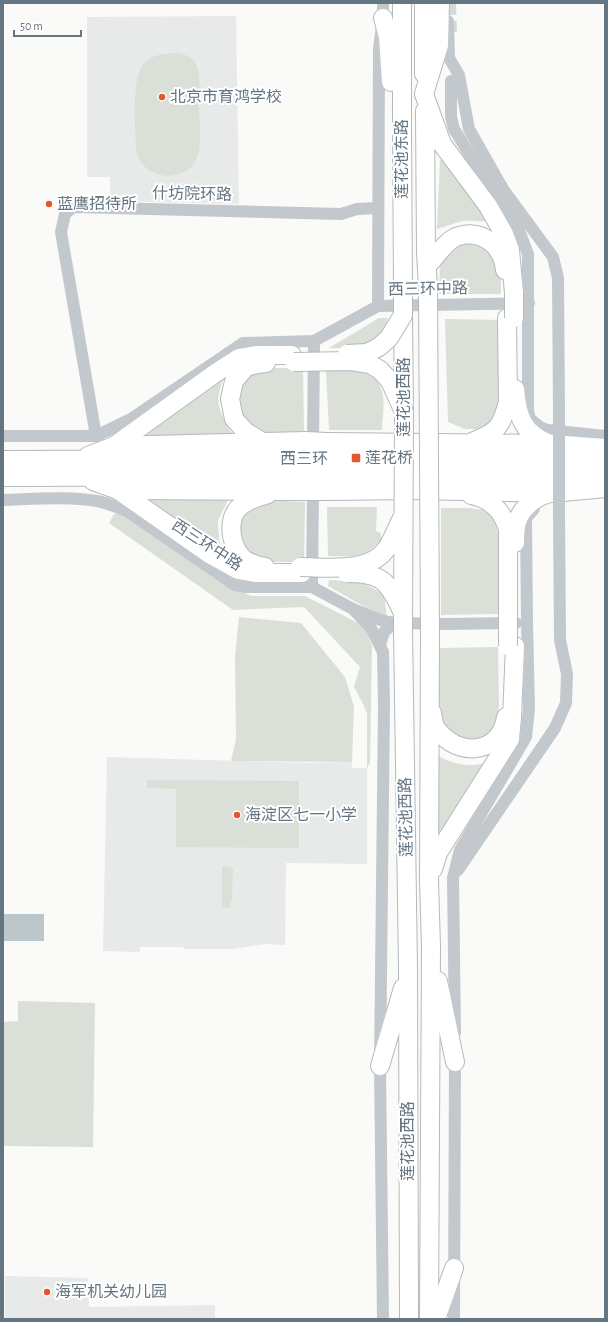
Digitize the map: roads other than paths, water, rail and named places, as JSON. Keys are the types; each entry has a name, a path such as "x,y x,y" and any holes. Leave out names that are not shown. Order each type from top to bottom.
{"highway":[{"name":"莲花池东路","path":"402,3 403,315"},
{"name":"莲花池东路","path":"424,3 424,94 428,288 430,632"},
{"path":"440,3 439,45 424,94 442,144 488,206 504,234 510,250 508,402 502,422 497,429 489,435 470,443"},
{"path":"383,10 388,37 391,94 402,127"},
{"path":"427,266 446,244 455,237 469,234 481,236 490,242 499,252 504,265 510,294"},
{"path":"403,315 389,338 379,347 367,353 293,359 246,367 234,381 230,399 234,419 246,432 307,467 328,484 457,491 553,492 605,488"},
{"name":"莲花池西路","path":"403,315 404,513 400,623 408,968 409,1319"},
{"path":"510,318 515,391 519,417 524,426 532,434 540,440 551,444"},
{"path":"400,623 391,589 383,581 367,574 305,576 255,574 238,570 211,555 118,490 79,469 114,446 217,372 239,358 256,355 293,359 351,361 370,364 380,370 390,381 404,412"},
{"path":"114,446 264,443"},
{"path":"404,513 387,548 379,557 356,567 305,576 255,565 243,559 234,546 231,530 232,520 236,510 252,498 278,491 328,450 470,443 551,444 605,448"},
{"name":"西三环","path":"328,450 508,460 605,460"},
{"name":"西三环","path":"3,460 79,469"},
{"name":"西三环","path":"3,477 79,469 307,467"},
{"name":"西三环","path":"328,484 515,475 605,477"},
{"path":"118,490 278,491"},
{"path":"429,881 438,853 510,739 512,718 512,646 508,529 501,512 493,504 482,497 457,491"},
{"path":"511,605 516,526 526,507 536,499 553,492"},
{"name":"莲花池西路","path":"429,1319 431,947 429,881 430,632"},
{"path":"429,700 435,727 450,743 470,749 481,748 494,740 503,730 508,710 512,646"},
{"path":"431,947 455,1062"},
{"path":"380,1066 408,968"},
{"path":"436,1319 454,1268"}],"street":[{"path":"447,3 449,58 460,75 469,129 498,191 519,230 528,254 529,303 527,395 530,419 540,427 548,430 605,436"},
{"path":"378,306 379,49 383,10"},
{"path":"451,81 450,117 454,129 498,191 553,257 558,278 560,412 560,640 567,674 566,703 555,728 453,878"},
{"name":"什坊院环路","path":"96,436 61,232 65,214 74,207 341,214 357,209 378,208"},
{"name":"西三环中路","path":"3,436 96,436 131,419 243,343 314,341 378,306 529,303"},
{"path":"305,576 314,341"},
{"path":"454,1319 455,1062 453,878 460,850 526,737 529,709 526,518 535,507 552,502 605,495"},
{"name":"西三环中路","path":"3,500 74,499 98,501 127,511 235,584 246,587 305,576 353,609 383,621 400,623 447,624 527,623"},
{"name":"莲花池西路","path":"353,609 372,628 383,652 384,705 380,1066 383,1319"},
{"path":"380,645 384,632 400,623"}],"tunnel":[{"path":"450,3 451,32"}],"place":[{"name":"北京市育鸿学校","path":"162,97"},
{"name":"蓝鹰招待所","path":"49,204"},
{"name":"莲花桥","path":"356,458"},
{"name":"海淀区七一小学","path":"237,815"},
{"name":"海军机关幼儿园","path":"47,1292"}]}
